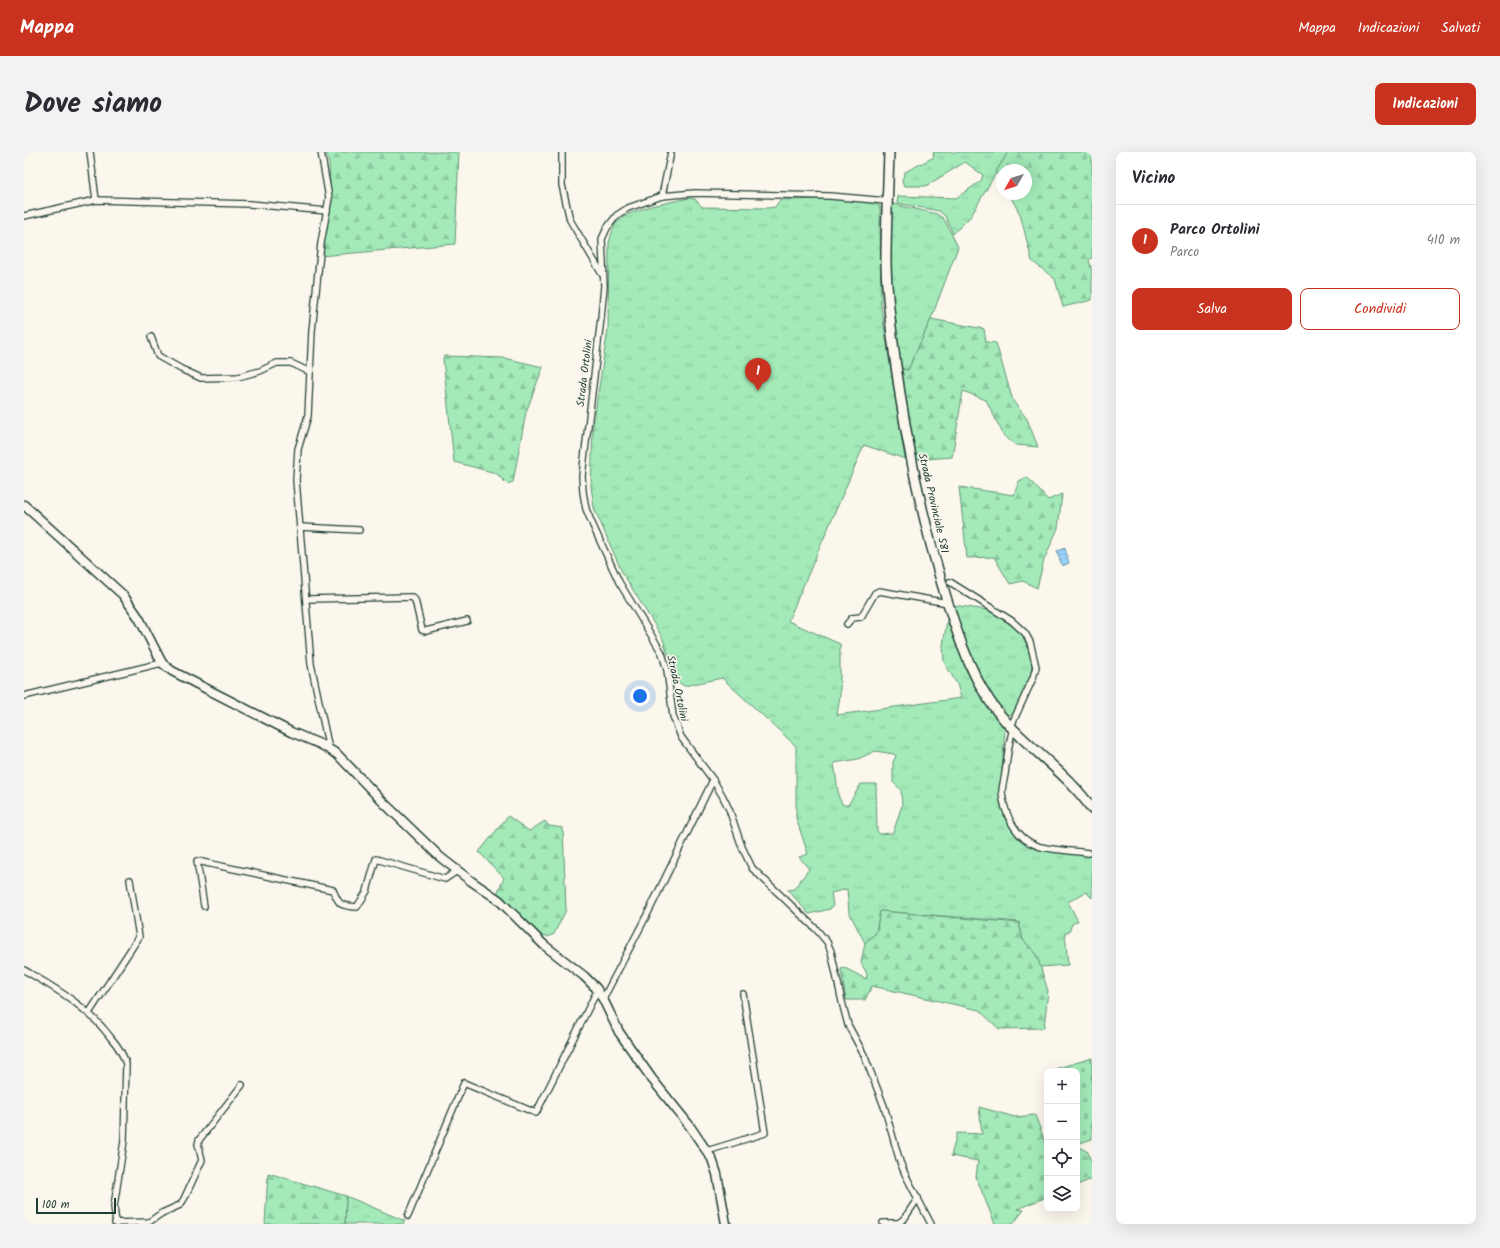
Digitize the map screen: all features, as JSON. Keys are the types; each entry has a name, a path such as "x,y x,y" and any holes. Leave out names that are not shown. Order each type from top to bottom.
{"main road":[{"name":"Strada Provinciale 581","path":"889,152 886,268 890,321 902,416 928,538 958,636 972,669 989,700 1012,728 1062,775 1092,808"},
{"path":"24,505 123,595 139,618 162,663 172,671 337,754 414,832 457,870 499,900 544,945 584,976 598,991 618,1032 652,1079 690,1125 712,1159 718,1174 726,1224"}],"street":[{"path":"90,152 96,200"},
{"path":"321,152 329,198 322,243 312,331 308,416 298,449 296,480 311,664 329,749"},
{"path":"562,152 562,185 570,220 603,276"},
{"path":"662,196 671,152"},
{"name":"Strada Ortolini","path":"887,200 830,196 695,193 662,196 628,208 617,215 602,239 604,286 582,476 586,509 619,582 662,653 667,670 673,716 678,731 688,748 713,780 729,809 742,847 752,868 816,929 827,942 831,951 848,1025 872,1074 884,1106 900,1162 931,1224"},
{"path":"24,216 96,200 250,204 327,211"},
{"path":"151,336 158,356 201,378 238,378 260,371 277,363 291,363 310,372"},
{"path":"300,527 359,530"},
{"path":"950,582 1012,621 1025,633 1030,642 1036,667 1033,678 1012,728 1002,791 1005,806 1012,823 1027,841 1038,846 1089,853"},
{"path":"847,624 852,618 861,617 875,593 879,591 948,603"},
{"path":"306,599 412,597 415,600 422,630 426,631 467,621"},
{"path":"24,696 162,663"},
{"path":"602,999 650,910 713,780"},
{"path":"204,906 197,861 332,890 338,903 344,906 357,907 367,892 376,859 445,879 457,870"},
{"path":"89,1013 139,937 130,880"},
{"path":"24,970 76,1002 89,1013 124,1056 126,1064 124,1141 114,1206 116,1224 149,1222 162,1213 180,1205 202,1160 198,1144 199,1140 242,1085"},
{"path":"408,1216 464,1083 536,1113 598,991"},
{"path":"707,1151 765,1132 743,994"},
{"path":"883,1223 898,1223 904,1219 918,1198"}],"green space":[{"path":"326,152 459,152 455,244 320,256 331,200 329,164"},
{"path":"933,152 1008,152 1001,164 996,164 996,173 971,216 953,234 945,216 939,211 897,203 898,196 956,198 981,181 983,175 965,162 926,186 904,186 902,180 905,172 934,157"},
{"path":"1008,152 1092,152 1092,258 1089,260 1092,271 1092,300 1063,307 1055,279 1032,261 1020,214 1012,200 1032,200 1032,164 1001,164"},
{"path":"689,198 695,199 702,207 767,208 775,207 780,200 817,199 858,201 880,206 881,307 905,459 864,445 788,621 840,644 840,696 837,715 961,698 957,684 944,662 943,645 947,620 967,672 1005,728 1000,801 1005,819 1017,837 1035,848 1092,856 1092,898 1086,892 1068,902 1078,921 1072,924 1069,932 1065,933 1068,965 1040,967 1034,951 1023,940 1019,922 880,911 876,933 865,943 849,912 847,889 831,893 833,906 830,909 809,914 788,890 794,889 809,869 799,857 808,854 796,818 796,746 722,678 684,686 675,680 674,671 662,637 622,572 594,508 591,486 593,426 608,329 609,242 615,224 628,214 651,206","holes":["875,751 894,754 896,756 893,762 893,782 901,790 902,805 893,833 880,834 877,831 876,784 861,784 848,805 843,805 839,798 834,763 858,759"]},
{"path":"890,203 937,214 944,219 958,247 931,319 908,370 898,368 889,296"},
{"path":"931,319 984,329 986,342 996,343 1013,401 1027,419 1038,447 1016,445 1004,436 986,400 963,391 952,457 914,460 898,368 908,370"},
{"path":"444,356 504,358 543,367 526,412 513,482 507,484 496,473 454,462 443,359"},
{"path":"1027,477 1048,500 1062,494 1058,528 1044,560 1037,588 1023,581 1010,584 994,557 967,558 959,487 1014,495 1019,481"},
{"path":"953,605 994,611 1023,635 1032,661 1031,676 1013,714 1007,715 982,682 964,645"},
{"path":"508,816 529,831 545,821 549,826 563,828 566,910 554,934 548,937 545,935 542,939 497,894 504,878 479,852"},
{"path":"880,911 1020,923 1023,940 1034,951 1038,959 1048,991 1044,1028 999,1029 979,1010 872,986 865,1000 846,1000 841,969 845,968 866,979 867,974 861,963 865,943 876,933"},
{"path":"1092,1058 1092,1139 1080,1143 1080,1068 1058,1068"},
{"path":"979,1107 1015,1117 1035,1115 1044,1139 1044,1198 1017,1209 1024,1210 1013,1224 995,1224 976,1177 978,1161 951,1156 957,1133 982,1134"},
{"path":"1080,1148 1088,1152 1090,1159 1092,1160 1092,1179 1080,1184"},
{"path":"268,1173 346,1196 345,1224 265,1224"},
{"path":"346,1196 405,1221 403,1224 345,1224"}],"water":[{"path":"1065,548 1069,563 1062,566 1057,551"}],"place":[{"name":"Parco Ortolini","path":"758,391"}]}
